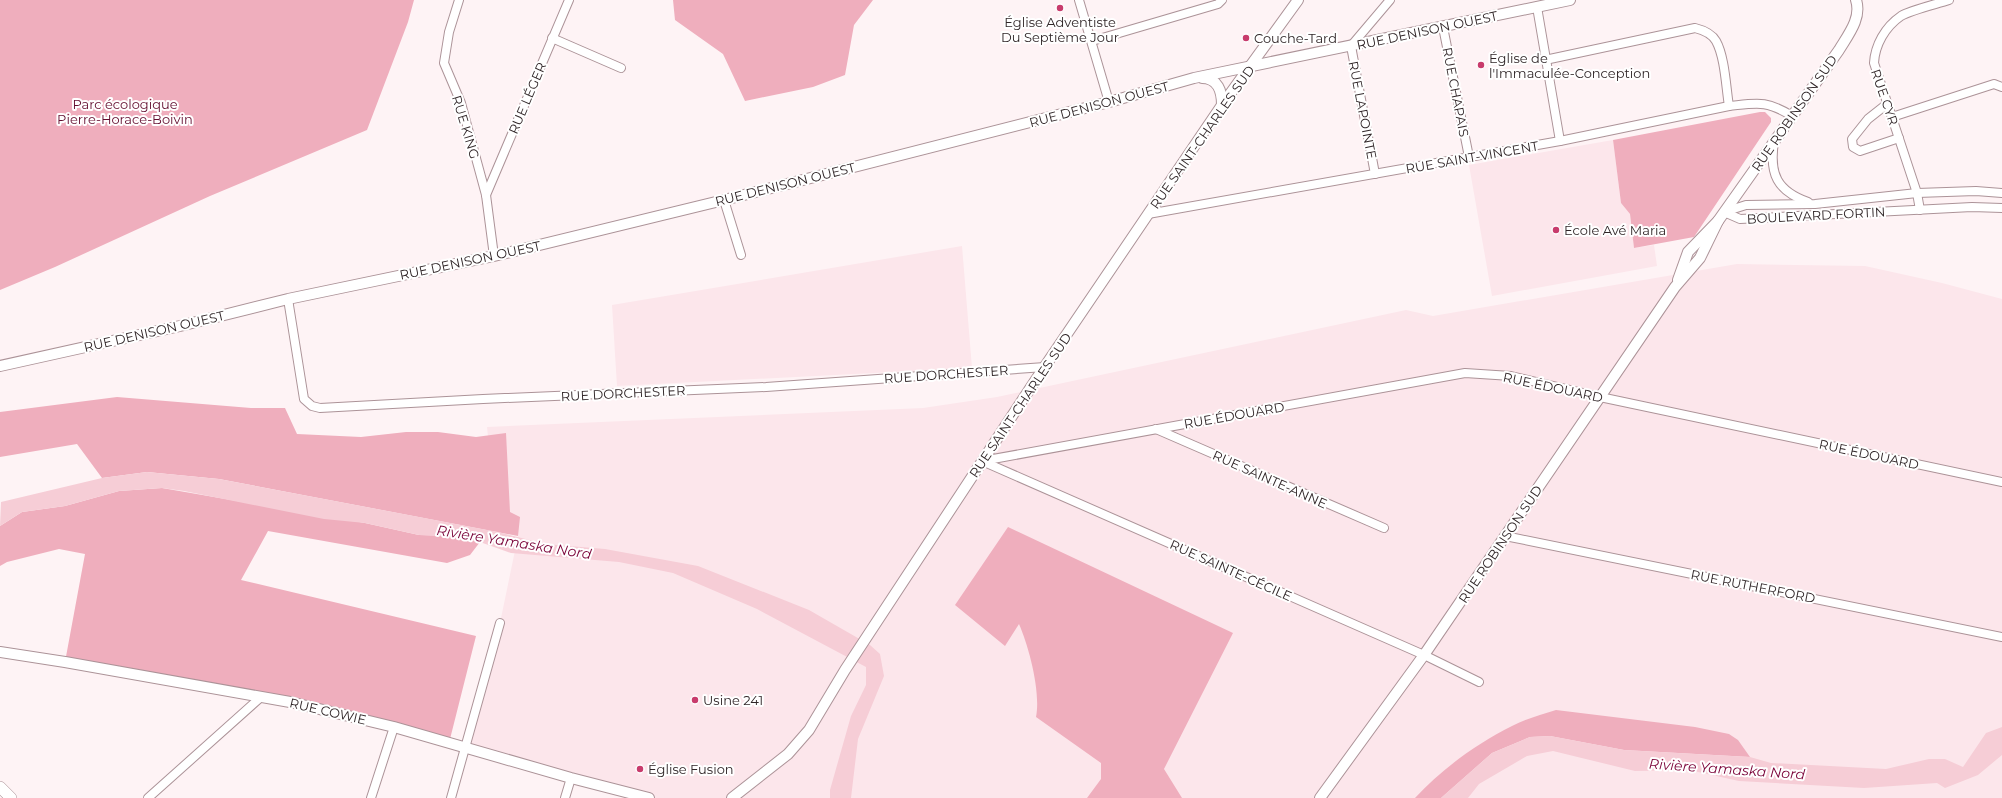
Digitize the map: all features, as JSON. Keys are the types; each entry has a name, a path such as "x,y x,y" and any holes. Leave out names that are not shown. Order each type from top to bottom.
{"main road":[{"path":"0,786 11,798"}],"street":[{"name":"RUE KING","path":"459,0 450,32 444,63 461,103 486,195 494,256"},
{"name":"RUE LÉGER","path":"486,195 568,0"},
{"path":"1079,0 1092,41 1108,102"},
{"path":"1092,41 1218,4 1222,0"},
{"name":"RUE SAINT-CHARLES SUD","path":"732,798 788,754 809,730 845,670 982,461 1222,105 1251,67 1298,0"},
{"path":"1351,46 1390,0"},
{"name":"RUE DENISON OUEST","path":"0,366 180,326 288,299 494,256 724,200 1108,102 1194,78 1569,0"},
{"name":"RUE ROBINSON SUD","path":"1320,798 1424,655 1675,287 1700,258 1724,212 1839,50 1855,22 1858,7 1856,0"},
{"name":"RUE CYR","path":"1920,210 1917,193 1874,63 1875,50 1885,32 1902,16 1949,0"},
{"path":"1537,7 1560,141"},
{"name":"RUE CHAPAIS","path":"1443,26 1469,157"},
{"path":"1545,60 1696,28 1704,30 1716,40 1720,49 1729,106"},
{"path":"552,38 621,68"},
{"name":"RUE LAPOINTE","path":"1351,46 1375,174"},
{"path":"1194,78 1208,78 1216,83 1222,94 1222,105"},
{"path":"1892,117 1998,85 2002,80"},
{"name":"RUE SAINT-VINCENT","path":"1148,214 1560,141 1729,106 1755,103 1767,104 1776,106 1792,116"},
{"path":"1887,104 1868,118 1852,139 1853,147 1860,151 1899,138"},
{"name":"BOULEVARD FORTIN","path":"1774,142 1771,159 1775,176 1783,188 1793,197 1815,204"},
{"name":"BOULEVARD FORTIN","path":"1724,212 1746,205 1815,204 1917,193 1976,191 2002,193"},
{"path":"724,200 741,255"},
{"name":"BOULEVARD FORTIN","path":"1724,212 1740,219 1972,206 2002,208"},
{"name":"RUE DORCHESTER","path":"288,299 304,399 312,406 320,408 483,399 766,387 1045,367"},
{"name":"RUE ÉDOUARD","path":"982,461 1465,373 1511,376 1600,397 2002,482"},
{"name":"RUE SAINTE-ANNE","path":"1156,429 1384,528"},
{"name":"RUE SAINTE-CÉCILE","path":"982,461 1424,655 1479,682"},
{"name":"RUE RUTHERFORD","path":"1505,536 2002,637"},
{"path":"451,798 500,623"},
{"name":"RUE COWIE","path":"0,652 290,702 394,727 571,778 649,798"},
{"path":"148,798 261,697"},
{"path":"371,798 394,727"},
{"path":"565,798 571,778"}],"shaded area":[{"name":"École Avé Maria","path":"1613,140 1621,203 1630,214 1634,248 1654,245 1657,266 1492,296 1469,165"},
{"path":"962,246 972,368 617,386 612,305"},
{"path":"1737,264 1865,266 1942,283 2002,299 2002,798 649,798 466,748 500,623 518,536 498,532 487,427 923,408 997,397 1406,310 1433,316"}],"green space":[{"name":"Parc écologique Pierre-Horace-Boivin","path":"0,0 414,0 408,22 367,130 210,196 55,267 0,290"},
{"path":"673,0 873,0 854,25 845,75 813,87 745,101 723,54 675,20"},
{"path":"1765,112 1771,118 1771,122 1694,237 1634,248 1630,214 1621,203 1613,140"},
{"path":"117,397 251,408 285,408 297,434 361,437 406,432 438,432 476,437 506,433 510,512 520,517 518,536 219,479 147,472 102,478 77,444 0,457 0,412"},
{"path":"162,488 365,523 419,535 452,536 480,542 470,555 447,563 268,531 241,580 476,636 449,743 394,727 65,662 85,554 59,549 7,562 0,566 0,526 22,512 65,506 119,491"},
{"path":"1008,527 1233,633 1164,769 1182,798 1087,798 1101,779 1101,763 1036,717 1037,695 1033,670 1027,645 1019,624 1005,646 955,605"},
{"path":"1556,710 1695,727 1729,734 1738,740 1750,757 1624,750 1550,736 1530,737 1492,753 1441,798 1415,798 1448,767 1485,741 1533,717"}],"water":[{"name":"Rivière Yamaska Nord","path":"147,472 219,479 498,532 545,544 605,549 698,566 809,610 870,645 880,654 884,676 858,739 851,798 830,798 830,790 851,716 866,685 866,667 757,609 673,573 619,562 511,553 480,542 452,536 419,535 365,523 324,519 162,488 119,491 65,506 22,512 0,526 1,502 102,478"},
{"name":"Rivière Yamaska Nord","path":"2002,727 2002,755 1978,775 1945,788 1937,783 1864,788 1739,781 1689,770 1635,771 1553,751 1527,756 1479,784 1468,798 1441,798 1492,753 1530,737 1550,736 1624,750 1750,757 1771,763 1886,769 1929,759 1945,759 1963,767 1986,733"}],"place":[{"name":"Église Adventiste Du Septième Jour","path":"1060,8"},
{"name":"Couche-Tard","path":"1246,38"},
{"name":"Église de l'Immaculée-Conception","path":"1481,65"},
{"name":"École Avé Maria","path":"1556,230"},
{"name":"Usine 241","path":"695,700"},
{"name":"Église Fusion","path":"640,769"}]}
